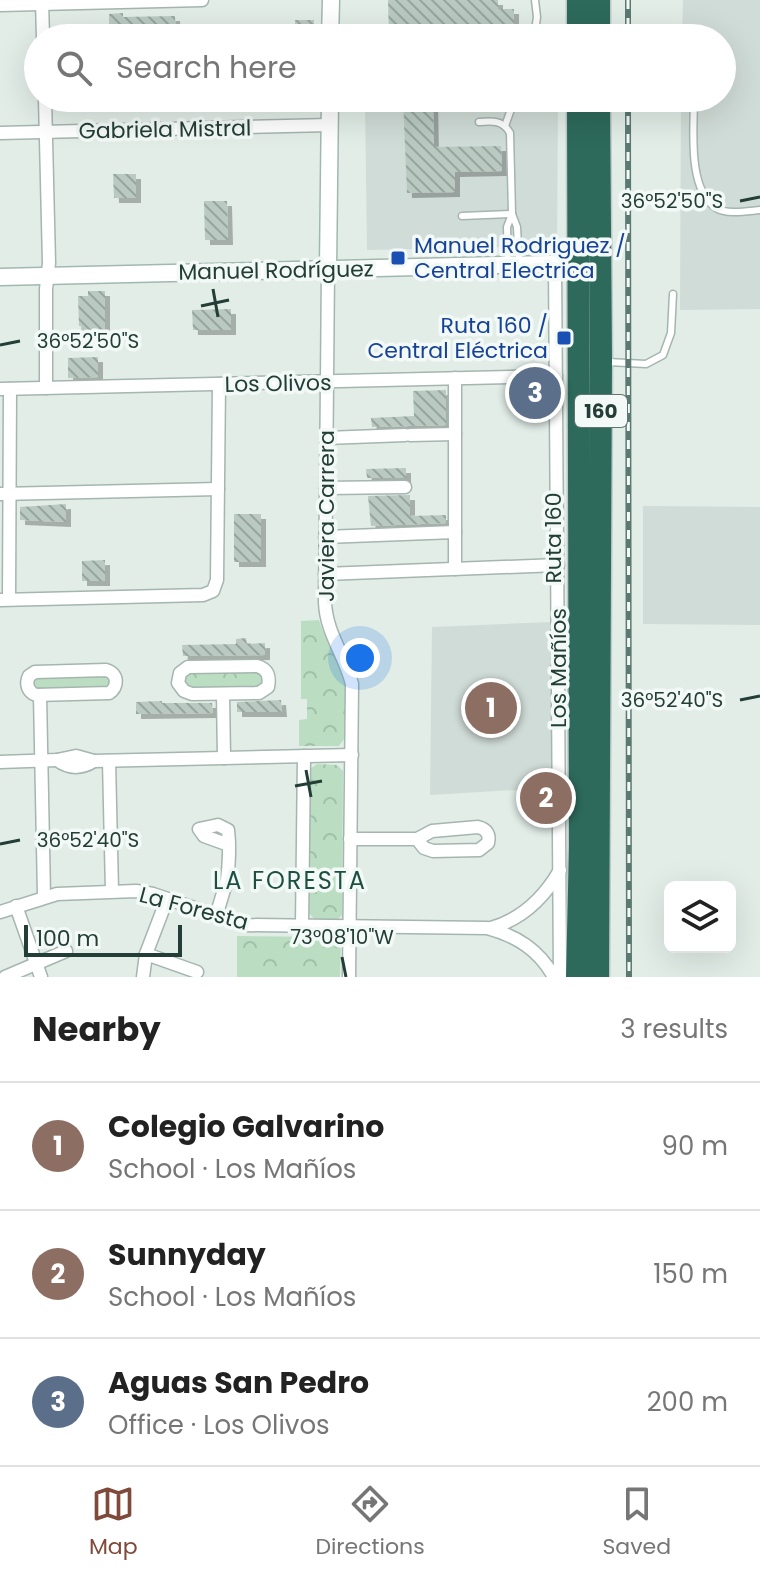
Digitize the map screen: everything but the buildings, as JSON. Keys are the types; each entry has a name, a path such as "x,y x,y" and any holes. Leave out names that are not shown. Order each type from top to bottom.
{"highway":[{"path":"578,0 578,24"},
{"path":"599,0 599,24"},
{"name":"Ruta 160","path":"577,112 567,264 580,846 577,977"},
{"name":"160","path":"598,977 599,112"}],"street":[{"path":"0,5 202,0"},
{"path":"330,24 331,0"},
{"path":"42,2 43,24"},
{"path":"45,112 46,388"},
{"name":"Javiera Carrera","path":"330,112 325,574 327,624 352,684 349,977"},
{"name":"Gabriela Mistral","path":"0,133 330,125"},
{"name":"Manuel Rodríguez","path":"0,277 601,263"},
{"name":"Los Mañíos","path":"557,977 560,870 556,376 567,264"},
{"name":"Los Olivos","path":"5,389 556,376"},
{"path":"455,378 455,569"},
{"path":"5,389 4,600 203,595 213,591 217,580 219,384"},
{"path":"326,438 455,434"},
{"path":"326,488 405,487"},
{"path":"5,494 218,489"},
{"path":"325,537 455,532"},
{"path":"325,574 558,565"},
{"path":"257,666 268,673 268,687 263,692 223,694 188,693 179,686 180,673 188,667 257,666"},
{"path":"106,670 116,678 115,688 109,693 40,695 31,692 27,686 29,676 35,672 106,670"},
{"path":"223,694 224,758"},
{"path":"40,695 44,896"},
{"path":"0,762 57,760 76,756 109,761 352,755"},
{"path":"302,925 304,756"},
{"path":"109,761 112,891"},
{"path":"350,839 417,839 432,831 478,827 489,836 488,843 479,850 429,850 417,839"},
{"path":"216,916 227,886 229,845"},
{"name":"La Foresta","path":"487,928 528,910 548,889 560,870"},
{"name":"La Foresta","path":"0,912 44,896 71,892 145,892 245,925 487,928 527,944"},
{"path":"143,977 146,954 167,899"},
{"path":"557,977 527,944 519,928 528,910 541,905 550,907 560,917"},
{"path":"16,906 41,977"},
{"path":"527,944 538,950 547,949 560,936"},
{"path":"5,977 66,951"},
{"path":"146,954 197,972"}],"lane":[{"path":"535,0 536,24"},
{"path":"505,126 510,112"},
{"path":"694,112 695,170 702,192 716,209 734,212 760,210"},
{"path":"479,122 493,121 505,126 511,138 512,214 507,227 514,265"},
{"path":"462,216 512,214"},
{"path":"601,361 646,364 663,355 671,333 673,294"}],"shaded area":[{"path":"683,0 760,0 760,309 680,310 681,112 736,112 736,24 682,24"},
{"path":"365,112 558,112 557,246 367,250"},
{"path":"643,506 760,507 760,625 643,624"},
{"path":"551,622 551,788 430,795 432,627"}],"green space":[{"path":"319,620 343,675 346,693 344,739 339,746 299,746 299,720 307,719 307,699 301,699 301,621"},
{"path":"256,671 263,682 256,689 197,689 184,686 185,675 191,672"},
{"path":"106,675 112,680 107,690 33,691 31,680 35,678"},
{"path":"317,764 337,765 343,771 342,915 338,919 314,919 309,913 310,769"},
{"path":"237,936 341,937 340,977 237,977"}],"railway":[{"path":"628,0 628,24"},
{"path":"628,112 629,977"}],"place":[{"name":"Manuel Rodriguez / Central Electrica","path":"398,258"},
{"name":"Ruta 160 / Central Eléctrica","path":"564,338"},
{"name":"Aguas San Pedro","path":"535,393"},
{"name":"Colegio Galvarino","path":"491,708"},
{"name":"Sunnyday","path":"546,798"}],"district":[{"name":"LA FORESTA","path":"290,881"}]}
